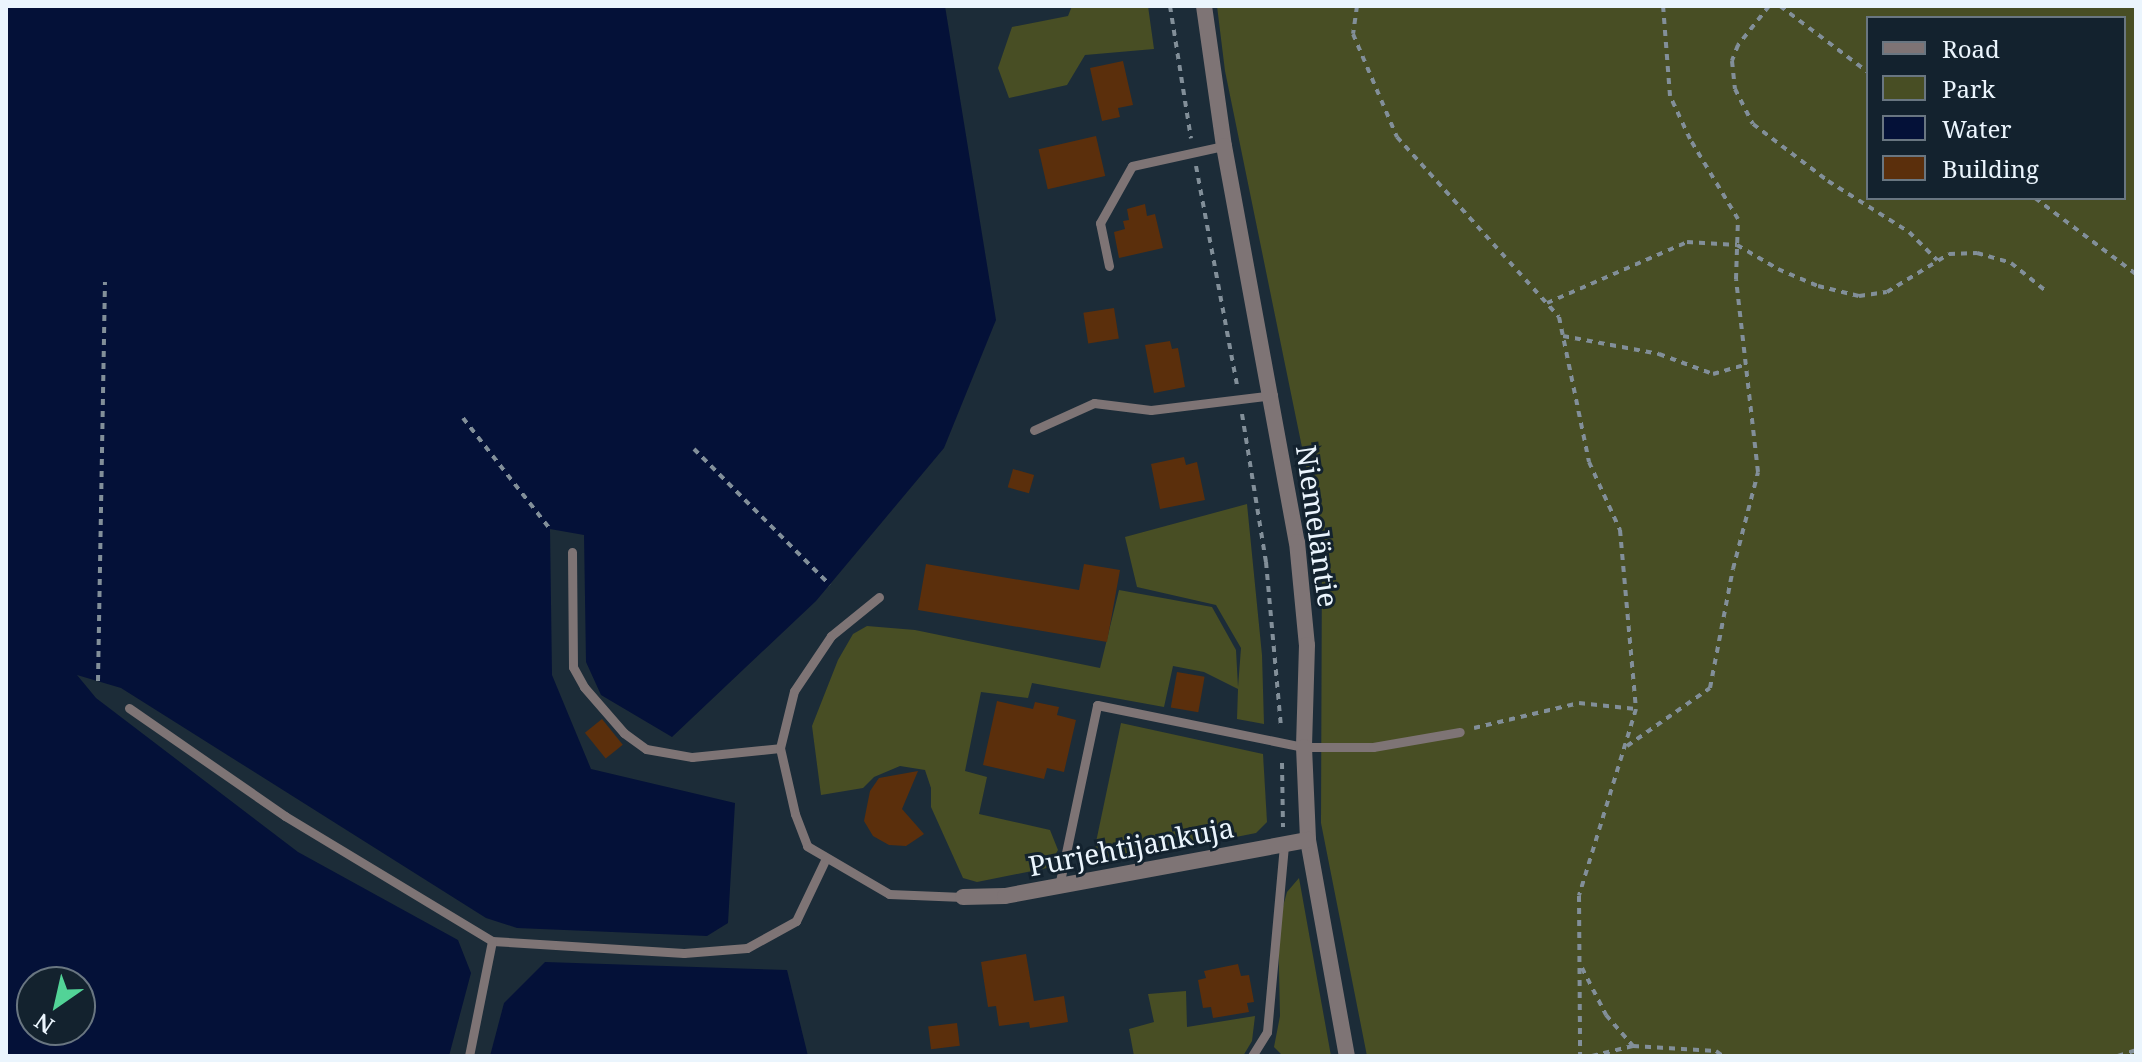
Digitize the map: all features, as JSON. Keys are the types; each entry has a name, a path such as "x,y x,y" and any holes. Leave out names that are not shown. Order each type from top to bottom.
{"street":[{"name":"Niemeläntie","path":"1204,6 1224,146 1273,395 1297,542 1307,645 1304,747 1308,840 1347,1056"},
{"name":"Purjehtijankuja","path":"963,897 1005,896 1308,840"}],"lane":[{"path":"1109,266 1100,223 1132,166 1224,146"},
{"path":"1034,430 1094,403 1151,410 1273,395"},
{"path":"572,552 573,667 584,687 624,733 646,749 692,757 780,748"},
{"path":"879,597 831,636 794,691 780,748 807,846 889,894 963,897"},
{"path":"1059,886 1097,705 1304,747 1373,747 1460,732"},
{"path":"129,708 285,816 492,941 684,953 747,948 796,921 826,858"},
{"path":"1252,1056 1267,1032 1284,844"},
{"path":"469,1056 492,941"}],"path":[{"path":"1170,6 1266,562 1282,743 1284,844"},
{"path":"1357,6 1353,34 1397,137 1559,317 1589,462 1620,530 1636,709 1579,896 1580,1056"},
{"path":"1627,746 1710,688 1733,569 1758,472 1736,279 1738,219 1690,139 1670,96 1663,6"},
{"path":"1769,6 1738,45 1732,61 1735,89 1753,124 1828,181 1909,232 1937,260"},
{"path":"1780,6 1866,70"},
{"path":"2038,200 2136,274"},
{"path":"1546,303 1687,242 1737,245 1778,269 1818,286 1859,296 1887,292 1949,254 1988,257 2011,263 2046,291"},
{"path":"98,681 105,282"},
{"path":"1563,336 1659,354 1713,374 1745,365"},
{"path":"463,418 550,529"},
{"path":"694,449 830,585"},
{"path":"1460,732 1579,703 1636,709"},
{"path":"1580,964 1606,1015 1633,1046"},
{"path":"1592,1056 1633,1046 1716,1051 1723,1056"},
{"path":"2118,1056 2136,1050"}],"green space":[{"path":"1072,6 1148,6 1154,49 1085,55 1067,85 1009,98 998,68 1012,27 1068,16"},
{"path":"1217,6 2136,6 2136,1056 1367,1056 1321,823 1322,545 1225,71"},
{"path":"1247,504 1262,655 1264,724 1237,719 1238,689 1204,672 1173,666 1164,707 1032,683 1028,698 981,692 965,771 987,777 979,814 1050,830 1058,850 1047,868 977,882 963,878 931,807 931,788 925,770 900,766 874,777 863,788 821,795 812,726 838,660 853,634 867,626 915,630 1100,668 1119,590 1212,607 1236,650 1238,687 1241,648 1216,605 1137,587 1125,537"},
{"path":"1121,723 1263,754 1267,822 1256,833 1091,866"},
{"path":"1299,878 1331,1056 1283,1056 1274,1047 1280,1016 1278,924 1287,892"},
{"path":"1186,991 1187,1027 1255,1016 1252,1041 1243,1056 1134,1056 1129,1029 1154,1022 1148,994"}],"water":[{"path":"6,6 945,6 996,320 944,448 816,601 672,737 601,695 586,662 584,535 550,529 552,675 591,769 735,803 728,923 707,936 517,928 486,918 121,688 77,675 96,698 298,852 458,940 471,973 449,1056 6,1056"},
{"path":"545,962 787,970 808,1056 490,1056 504,1003"}],"building":[{"path":"1123,61 1133,105 1118,108 1120,117 1102,121 1090,68"},
{"path":"1096,136 1105,176 1048,189 1039,149"},
{"path":"1145,204 1147,216 1155,214 1163,248 1119,258 1114,232 1125,229 1123,221 1129,220 1127,209"},
{"path":"1114,308 1119,339 1088,343 1083,313"},
{"path":"1170,341 1172,349 1178,348 1185,387 1154,393 1145,345"},
{"path":"1184,457 1186,465 1197,462 1205,500 1160,509 1151,464"},
{"path":"1013,469 1034,475 1029,493 1008,487"},
{"path":"926,564 1079,590 1084,564 1120,570 1107,642 918,610"},
{"path":"1177,672 1205,677 1198,712 1171,707"},
{"path":"997,701 1033,709 1035,702 1059,707 1057,715 1076,720 1064,772 1047,768 1044,779 983,765"},
{"path":"602,719 623,745 606,758 585,733"},
{"path":"918,771 902,809 924,834 906,846 889,845 873,836 864,821 870,791 879,778"},
{"path":"1026,954 1034,1001 1064,996 1068,1022 1030,1028 1029,1022 999,1026 996,1006 988,1007 981,962"},
{"path":"1238,964 1241,976 1249,975 1254,1002 1247,1003 1249,1012 1213,1018 1211,1007 1203,1008 1198,980 1206,978 1204,971"},
{"path":"957,1023 960,1046 931,1049 928,1027"}]}
